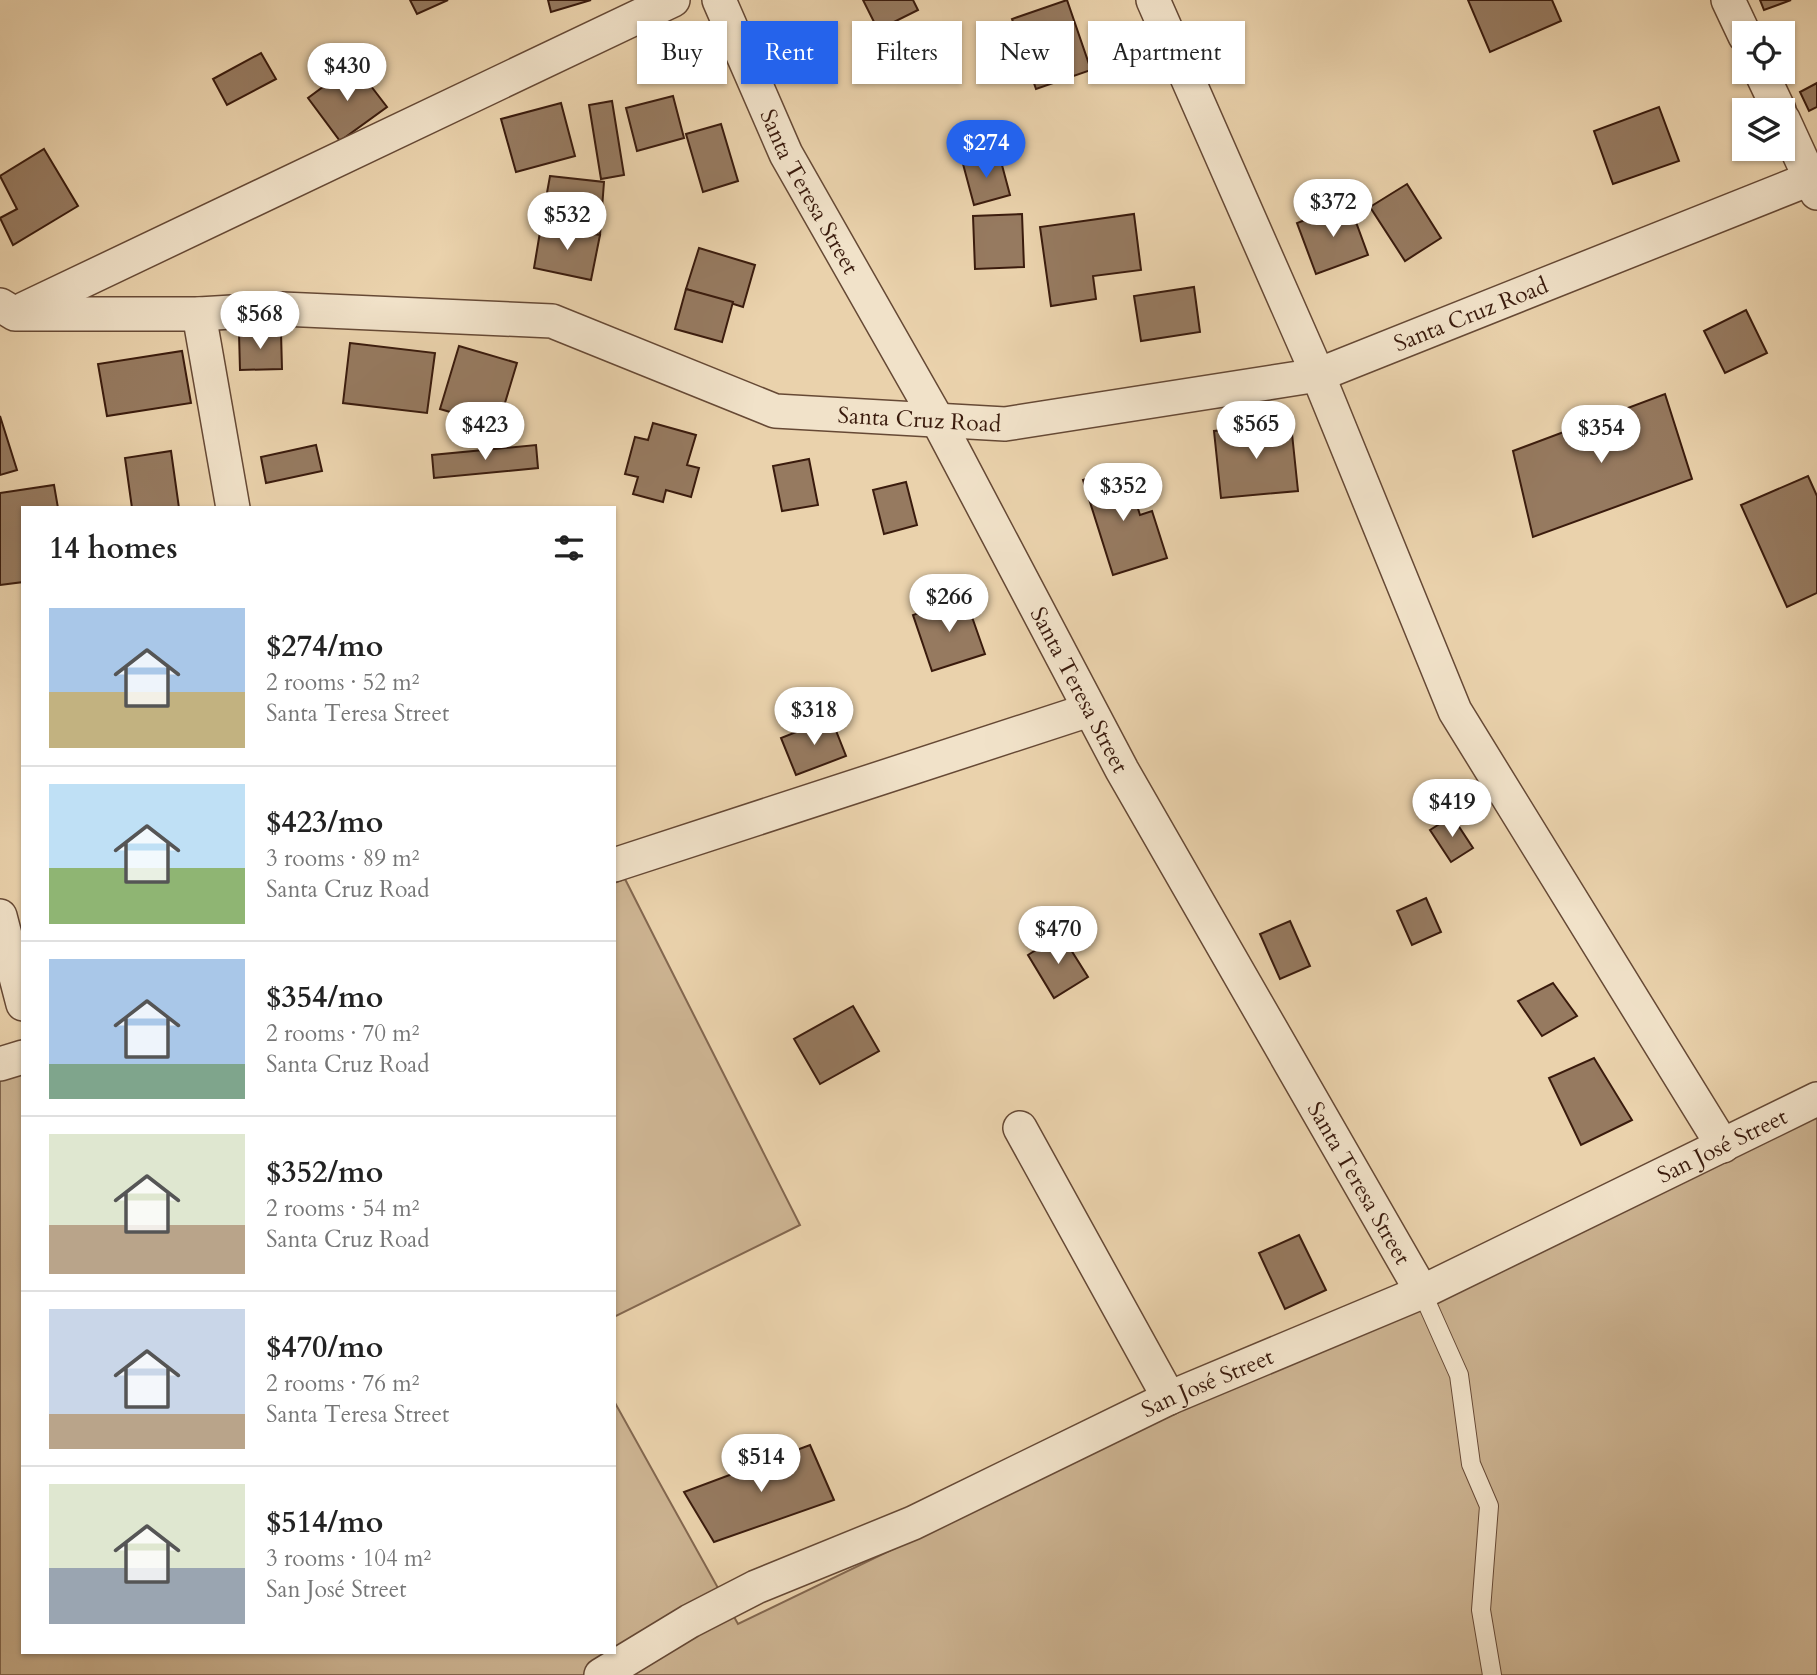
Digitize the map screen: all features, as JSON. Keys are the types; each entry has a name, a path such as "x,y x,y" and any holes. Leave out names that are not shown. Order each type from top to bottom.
{"street":[{"path":"5,314 673,0"},
{"name":"Santa Teresa Street","path":"719,0 786,153 938,421 1089,710 1422,1293"},
{"path":"1153,0 1318,375 1455,711 1723,1146"},
{"path":"1728,0 1738,21"},
{"path":"1795,143 1815,182"},
{"name":"Santa Cruz Road","path":"5,314 199,314 282,309 552,321 775,411 1005,425 1318,375 1815,182"},
{"path":"199,314 233,506"},
{"path":"616,864 1089,710"},
{"path":"0,916 21,996"},
{"path":"0,1065 21,1058"},
{"name":"San José Street","path":"601,1675 690,1620 756,1587 913,1523 1169,1398 1422,1293 1817,1099"},
{"path":"1020,1128 1169,1398"}],"lane":[{"path":"1422,1293 1460,1375 1471,1464 1489,1506 1481,1610 1492,1675"}],"shaded area":[{"path":"625,879 800,1225 616,1316 616,882"},
{"path":"21,1070 21,1654 616,1654 616,1405 738,1624 1817,1103 1817,1675 0,1675 0,1076"}],"building":[{"path":"410,0 448,0 417,14"},
{"path":"548,0 591,0 551,12"},
{"path":"863,0 913,0 918,10 896,21 874,21"},
{"path":"1067,0 1088,61 1088,71 1074,76 1074,21 1012,19"},
{"path":"1468,0 1552,0 1561,21 1490,52"},
{"path":"1760,0 1791,0 1764,10"},
{"path":"261,53 276,79 227,105 213,79"},
{"path":"354,64 387,107 340,141 308,98"},
{"path":"1817,83 1817,107 1809,111 1800,92"},
{"path":"1034,84 1050,84 1036,89"},
{"path":"673,96 684,138 637,151 626,108"},
{"path":"612,101 624,175 601,179 589,105"},
{"path":"561,103 575,156 516,172 501,119"},
{"path":"1659,107 1679,161 1613,184 1594,131"},
{"path":"721,124 738,181 703,192 686,134"},
{"path":"44,149 78,206 13,245 0,218 17,209 0,176"},
{"path":"999,154 1010,195 974,205 963,164"},
{"path":"550,176 604,182 600,235 541,226"},
{"path":"1407,184 1441,238 1405,261 1370,207"},
{"path":"1349,203 1368,255 1316,274 1297,223"},
{"path":"1022,214 1024,267 975,269 973,216"},
{"path":"1134,214 1141,270 1093,276 1096,299 1051,306 1040,227"},
{"path":"541,226 600,235 591,280 534,268"},
{"path":"699,248 755,265 743,307 686,289"},
{"path":"1194,287 1200,332 1141,341 1134,296"},
{"path":"686,289 733,302 722,342 675,329"},
{"path":"1746,310 1767,353 1725,373 1704,331"},
{"path":"281,332 282,369 240,370 239,333"},
{"path":"350,343 435,353 427,413 343,403"},
{"path":"459,346 517,363 498,426 440,409"},
{"path":"182,351 191,403 107,416 98,364"},
{"path":"1665,394 1692,479 1533,537 1513,451"},
{"path":"0,416 17,470 0,475"},
{"path":"653,423 696,435 687,465 699,468 691,497 666,490 663,502 633,494 638,477 625,474 635,437 648,440"},
{"path":"1291,424 1298,491 1221,498 1214,431"},
{"path":"316,445 322,471 266,483 261,457"},
{"path":"536,445 538,468 434,478 432,455"},
{"path":"171,451 179,506 132,506 125,458"},
{"path":"809,459 818,505 782,511 773,466"},
{"path":"1125,467 1140,515 1152,511 1167,558 1113,575 1083,480"},
{"path":"1808,476 1817,496 1817,593 1787,607 1741,505"},
{"path":"906,482 917,525 884,534 873,490"},
{"path":"54,485 58,506 21,506 21,582 0,585 0,493"},
{"path":"965,597 985,654 932,671 913,615"},
{"path":"831,718 846,756 796,775 781,738"},
{"path":"1452,816 1473,848 1451,862 1430,830"},
{"path":"1426,898 1441,932 1412,945 1397,911"},
{"path":"1290,921 1310,966 1280,979 1260,934"},
{"path":"1061,934 1088,977 1054,998 1028,955"},
{"path":"1553,983 1577,1016 1542,1036 1518,1001"},
{"path":"853,1006 879,1051 820,1084 794,1039"},
{"path":"1594,1058 1632,1120 1581,1145 1549,1078"},
{"path":"1299,1235 1326,1290 1285,1309 1259,1253"},
{"path":"810,1445 834,1500 714,1542 684,1492"}]}
